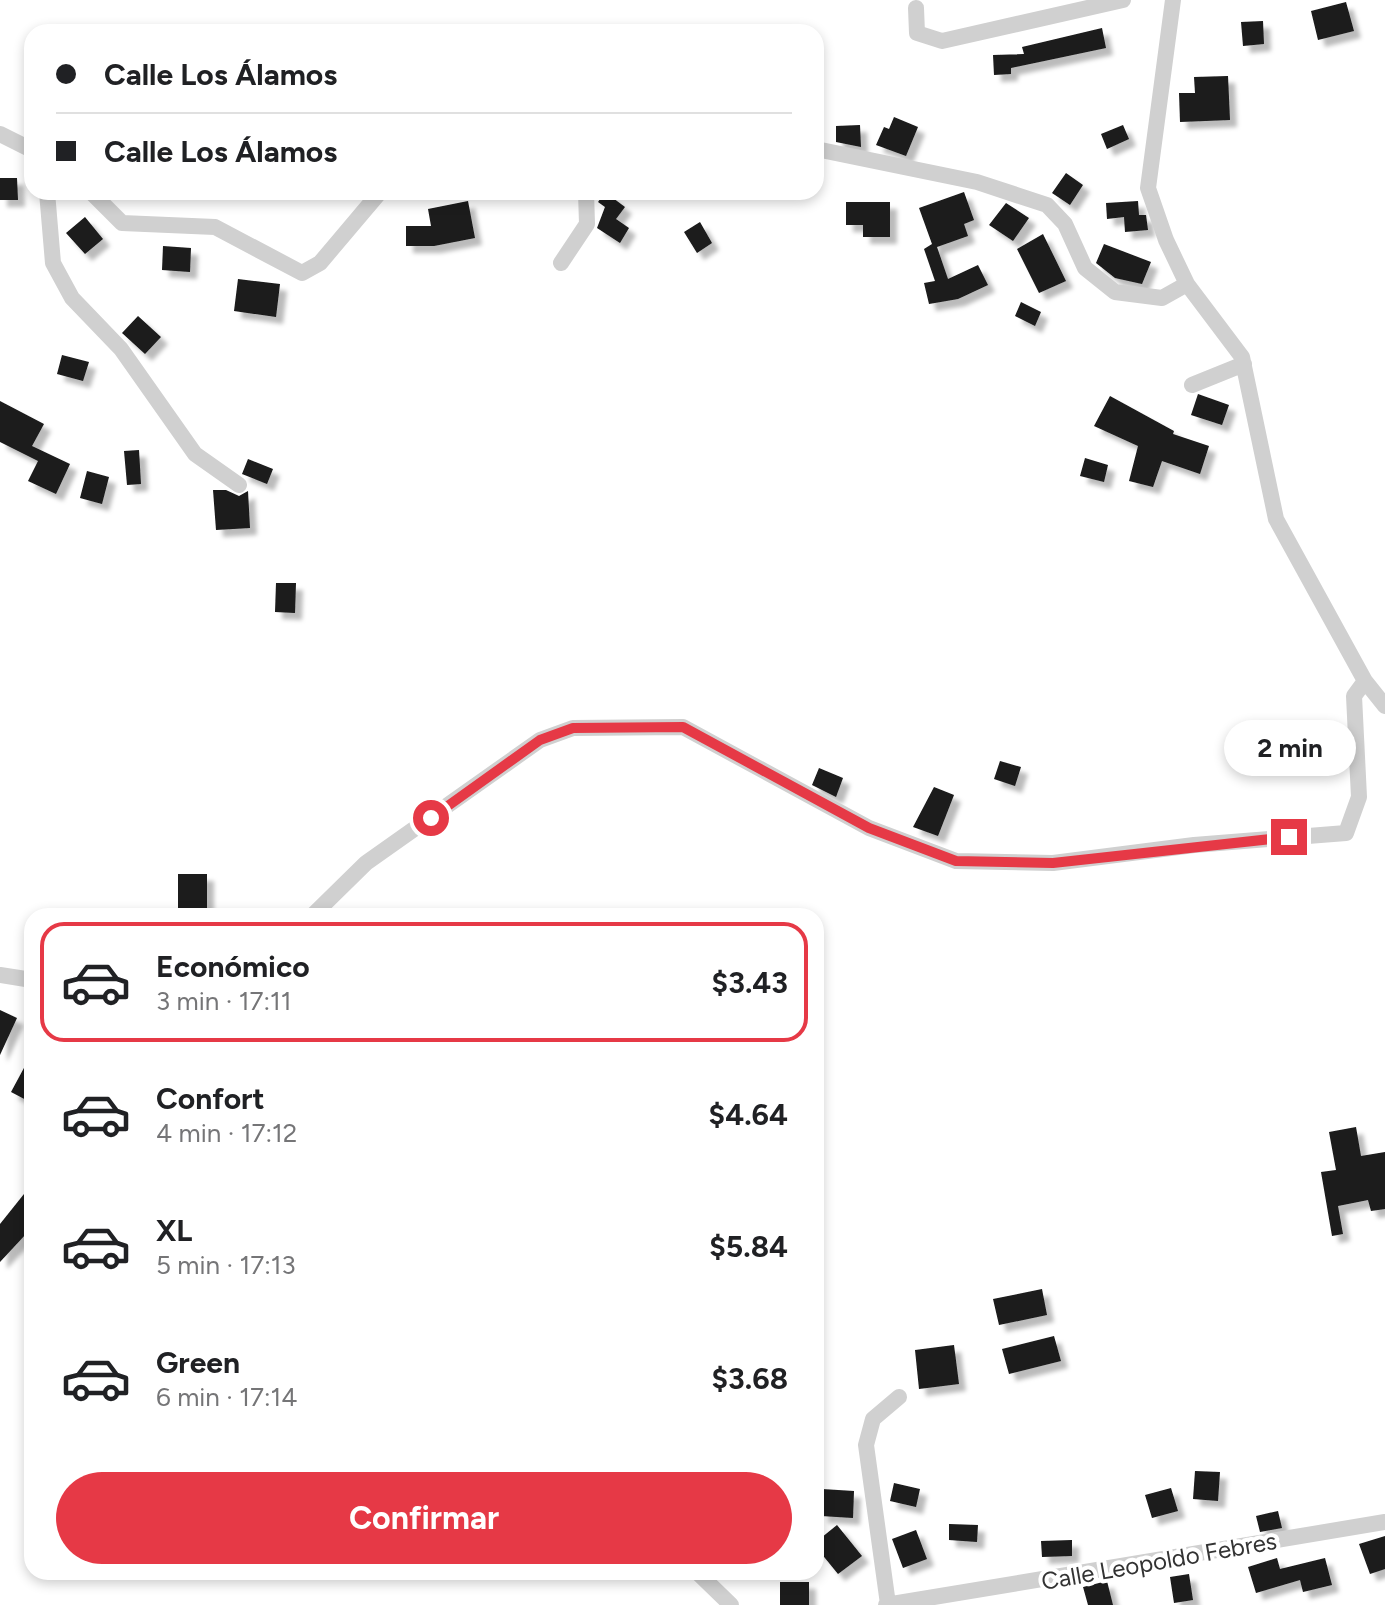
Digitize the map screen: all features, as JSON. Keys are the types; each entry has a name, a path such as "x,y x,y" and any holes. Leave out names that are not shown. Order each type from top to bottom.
{"street":[{"path":"916,8 917,33 942,41 1123,0"},
{"path":"1173,0 1148,188 1166,240 1187,284 1242,357 1276,519 1365,681 1385,706"},
{"path":"0,134 24,146"},
{"path":"824,151 977,182 1047,205 1065,224 1085,268 1115,292 1162,298 1187,284"},
{"path":"48,200 53,263 72,298 121,349 195,454 239,485"},
{"path":"99,200 122,223 215,227 302,273 320,263 373,200"},
{"path":"561,263 587,224 586,200"},
{"path":"1192,385 1244,364"},
{"path":"320,908 366,863 540,740 573,728 683,727 869,828 956,861 1053,863 1194,845 1346,833 1359,797 1354,696 1365,681"},
{"path":"0,975 24,979"},
{"path":"887,1604 866,1445 873,1419 899,1397"},
{"name":"Calle Leopoldo Febres","path":"887,1604 1385,1522"},
{"path":"705,1580 731,1605"}],"building":[{"path":"1346,2 1354,31 1318,40 1311,11"},
{"path":"1263,21 1264,44 1243,46 1241,22"},
{"path":"1102,28 1106,48 1011,68 1011,74 994,75 993,55 1024,54 1022,47"},
{"path":"1228,76 1230,120 1180,122 1179,93 1195,93 1194,77"},
{"path":"894,117 918,127 906,156 876,145 884,127 889,129"},
{"path":"860,125 861,147 836,142 836,126"},
{"path":"1123,125 1129,139 1107,149 1101,134"},
{"path":"1066,173 1083,185 1070,205 1052,193"},
{"path":"0,178 17,178 18,200 0,200"},
{"path":"964,192 974,220 964,224 968,236 937,247 948,279 978,265 988,285 958,299 929,304 924,283 935,281 924,249 932,244 919,208"},
{"path":"616,200 625,207 616,219 629,228 620,243 597,228 605,207 598,202"},
{"path":"468,201 475,238 434,246 406,246 406,226 431,226 428,209"},
{"path":"1138,201 1139,215 1146,215 1148,230 1125,232 1124,217 1107,219 1106,203"},
{"path":"846,202 890,202 890,237 863,237 863,225 846,225"},
{"path":"1006,203 1029,218 1013,241 989,225"},
{"path":"85,217 103,239 85,254 66,233"},
{"path":"700,222 712,243 697,253 684,232"},
{"path":"1043,234 1066,281 1039,293 1017,249"},
{"path":"1104,244 1151,262 1142,284 1115,278 1096,263"},
{"path":"163,246 191,248 190,272 162,270"},
{"path":"238,279 280,284 276,317 234,311"},
{"path":"1021,302 1041,312 1035,326 1015,316"},
{"path":"138,316 161,337 145,354 122,333"},
{"path":"62,355 89,362 83,381 57,374"},
{"path":"1198,394 1229,405 1222,425 1191,415"},
{"path":"1110,396 1174,431 1173,434 1209,446 1200,474 1162,461 1153,487 1129,481 1138,446 1094,426"},
{"path":"0,401 44,424 32,446 70,464 56,494 28,481 38,461 0,442"},
{"path":"139,450 141,484 127,485 124,451"},
{"path":"1085,458 1108,465 1104,482 1080,476"},
{"path":"248,459 273,469 267,484 242,474"},
{"path":"87,471 109,477 102,504 80,498"},
{"path":"213,490 226,490 239,496 248,491 250,528 216,530"},
{"path":"276,583 296,583 295,613 275,612"},
{"path":"1000,761 1021,767 1015,786 994,779"},
{"path":"819,768 843,778 836,797 812,785"},
{"path":"934,787 954,795 938,836 913,827"},
{"path":"178,874 207,874 207,908 178,908"},
{"path":"0,1010 17,1018 0,1055"},
{"path":"24,1068 24,1099 11,1092"},
{"path":"1356,1127 1361,1156 1385,1152 1385,1209 1371,1211 1368,1200 1338,1206 1343,1234 1332,1236 1321,1172 1336,1170 1329,1132"},
{"path":"24,1194 24,1236 0,1262 0,1224"},
{"path":"1042,1289 1047,1315 999,1325 993,1299"},
{"path":"1054,1336 1061,1361 1009,1374 1002,1349"},
{"path":"954,1345 959,1384 919,1389 915,1350"},
{"path":"1195,1471 1220,1472 1218,1501 1193,1499"},
{"path":"894,1483 920,1489 916,1507 890,1501"},
{"path":"1171,1488 1178,1511 1152,1518 1145,1495"},
{"path":"824,1489 854,1491 853,1518 824,1516"},
{"path":"1278,1511 1282,1528 1260,1532 1256,1516"},
{"path":"949,1524 978,1525 977,1542 949,1540"},
{"path":"837,1525 862,1556 838,1574 824,1557 824,1536"},
{"path":"916,1530 927,1559 903,1568 892,1539"},
{"path":"1385,1536 1385,1569 1370,1574 1359,1544"},
{"path":"1072,1540 1072,1556 1042,1557 1041,1541"},
{"path":"1277,1558 1280,1569 1325,1558 1332,1585 1303,1592 1300,1580 1256,1593 1248,1567"},
{"path":"1189,1574 1193,1600 1174,1603 1170,1577"},
{"path":"1107,1581 1113,1605 1088,1605 1083,1587"},
{"path":"780,1582 809,1582 809,1605 780,1605"}],"route":[{"path":"431,818 540,740 573,728 683,727 869,828 956,861 1053,863 1194,845 1289,837"}]}
